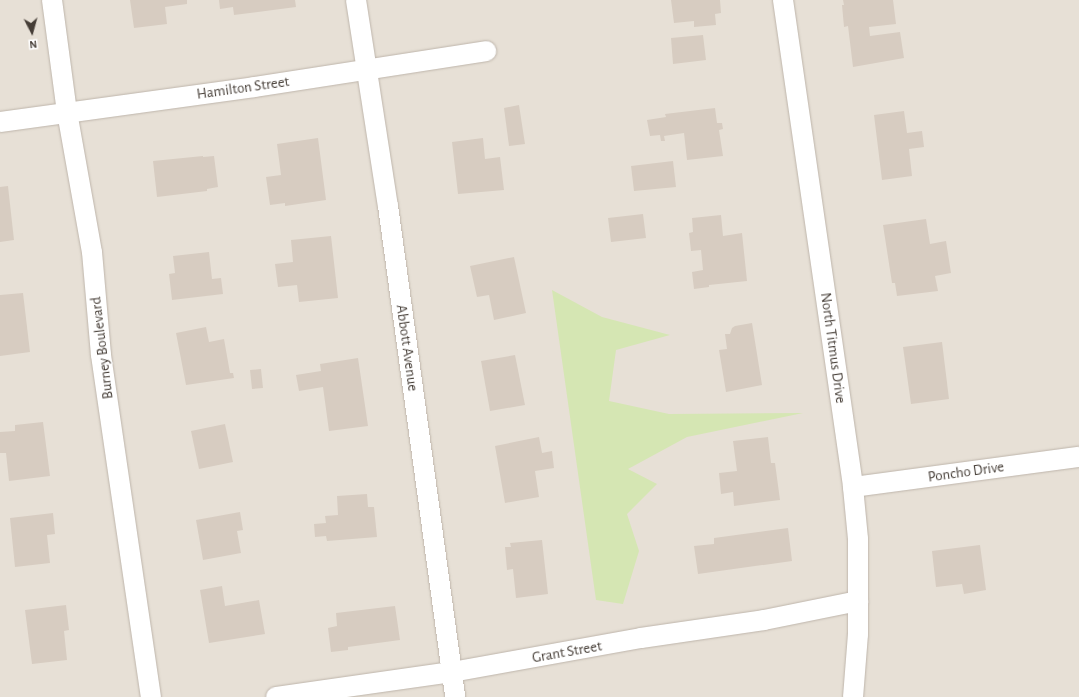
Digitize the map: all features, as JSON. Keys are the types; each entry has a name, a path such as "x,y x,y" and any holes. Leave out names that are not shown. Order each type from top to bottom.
{"street":[{"name":"Burney Boulevard","path":"52,0 67,112 92,252 101,355 151,697"},
{"name":"Abbott Avenue","path":"356,0 388,206 455,697"},
{"name":"North Titmus Drive","path":"783,0 853,487 858,539 857,660 853,697"},
{"name":"Hamilton Street","path":"0,122 366,70 486,51"},
{"name":"Poncho Drive","path":"853,487 1079,457"},
{"name":"Grant Street","path":"276,697 452,672 641,638 764,620 858,601"}],"shaded area":[{"path":"0,0 1079,0 1079,697 0,697"}],"green space":[{"path":"552,290 602,317 670,335 616,350 609,401 669,414 803,413 687,437 628,469 657,484 627,514 639,551 623,604 596,600"}],"building":[{"path":"130,0 187,0 187,4 165,7 167,24 134,28"},
{"path":"219,0 295,0 296,7 234,15 233,7 220,9"},
{"path":"671,0 720,0 721,13 715,14 716,25 694,27 694,21 674,23"},
{"path":"843,0 893,0 896,24 869,27 870,36 900,32 904,58 853,67 848,26 844,27"},
{"path":"703,35 706,60 673,64 671,38"},
{"path":"519,105 525,144 509,146 504,108"},
{"path":"715,108 717,123 722,123 723,129 719,130 723,156 687,160 684,133 664,136 665,141 661,141 660,135 650,136 647,120 666,117 665,114"},
{"path":"904,111 907,133 922,131 924,147 909,149 912,176 882,180 874,115"},
{"path":"318,138 326,200 285,206 285,203 270,205 266,177 281,175 277,144"},
{"path":"483,138 485,159 500,157 504,190 458,194 452,142"},
{"path":"214,156 218,187 207,189 207,191 157,197 153,161"},
{"path":"673,161 676,187 634,191 631,166"},
{"path":"8,186 14,240 0,242 0,187"},
{"path":"643,214 646,238 611,242 608,218"},
{"path":"721,215 723,236 742,233 747,281 709,285 709,287 694,289 692,272 703,270 701,250 691,251 689,233 693,232 692,218"},
{"path":"926,219 930,244 946,241 951,273 935,276 938,291 897,296 895,283 892,283 883,225"},
{"path":"331,236 338,298 299,302 297,285 278,287 275,264 293,262 291,240"},
{"path":"209,252 212,279 221,278 223,294 172,300 169,274 175,273 173,256"},
{"path":"514,257 526,313 494,320 489,295 477,297 470,266"},
{"path":"23,293 30,352 0,356 0,295"},
{"path":"752,323 762,385 726,392 719,350 727,349 725,334 730,334 732,328 735,326"},
{"path":"206,327 209,342 224,339 230,373 233,373 234,378 186,385 176,333"},
{"path":"942,342 949,399 911,404 903,347"},
{"path":"515,355 525,405 490,411 481,361"},
{"path":"358,358 368,426 329,431 323,387 299,391 296,375 321,371 320,364"},
{"path":"261,369 263,388 252,389 250,370"},
{"path":"43,422 50,476 9,481 6,453 0,453 0,432 15,431 15,425"},
{"path":"225,424 233,462 199,469 191,431"},
{"path":"539,437 542,453 552,451 554,468 535,471 539,497 505,503 495,446"},
{"path":"768,437 771,463 775,463 780,500 734,506 733,492 721,494 719,473 737,471 733,441"},
{"path":"367,494 368,507 374,507 377,537 327,541 326,536 315,537 314,524 326,523 325,516 338,515 337,496"},
{"path":"240,512 243,530 237,531 241,553 203,560 196,520"},
{"path":"53,513 55,534 47,535 50,563 15,567 10,518"},
{"path":"788,528 792,561 698,574 694,546 714,544 714,538"},
{"path":"542,540 548,594 516,598 513,569 507,570 505,547 511,547 510,543"},
{"path":"980,545 986,590 964,594 962,584 936,587 932,551"},
{"path":"222,586 225,606 259,600 265,634 209,643 200,590"},
{"path":"66,605 69,630 64,631 67,660 32,664 25,610"},
{"path":"395,606 400,640 348,647 348,650 331,652 328,628 337,626 336,613"}]}
